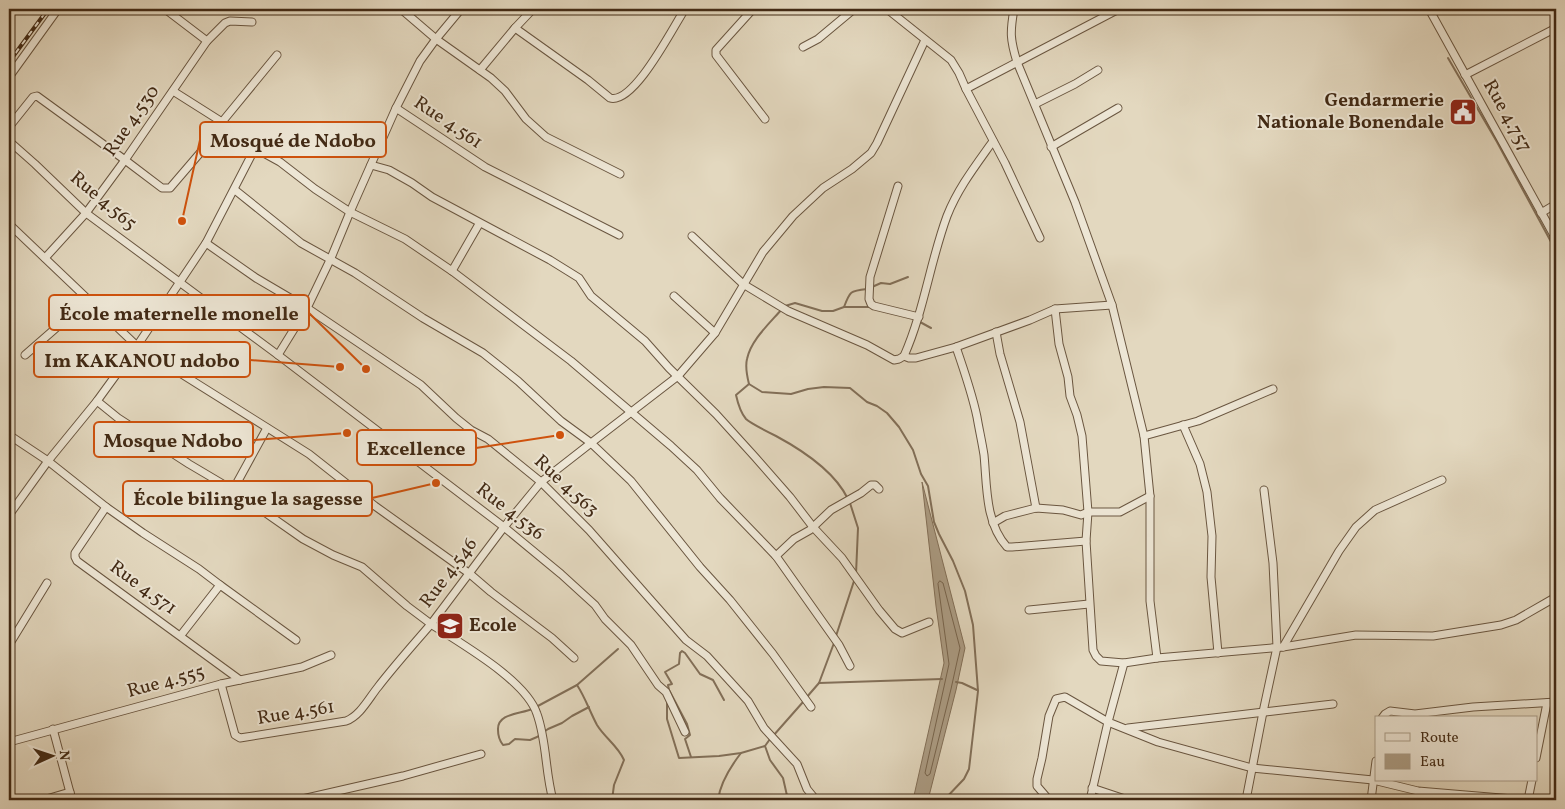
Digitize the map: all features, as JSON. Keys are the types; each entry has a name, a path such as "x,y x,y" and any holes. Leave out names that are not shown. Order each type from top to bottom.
{"street":[{"path":"9,77 58,9"},
{"path":"165,9 207,41"},
{"path":"401,9 436,39 491,78 505,91 526,119 546,137 620,174"},
{"path":"396,108 420,61 461,9"},
{"path":"480,70 533,9"},
{"path":"515,28 615,100 621,98 642,78 686,9"},
{"path":"753,9 716,50 716,56 766,119"},
{"path":"803,47 818,39 854,9"},
{"path":"887,9 951,60 1005,163 1040,238"},
{"path":"1014,9 1010,33 1017,62 1075,202 1112,305 1144,436 1150,496 1150,601 1157,658"},
{"path":"966,89 1119,9"},
{"name":"Rue 4.757","path":"1429,9 1556,240"},
{"name":"Rue 4.530","path":"45,258 86,213 126,160 207,41 225,23 237,20 252,22"},
{"path":"1465,75 1556,28"},
{"name":"Rue 4.546","path":"553,800 548,785 544,742 540,724 530,700 507,677 431,624 504,527 541,482 678,376 714,333 763,252 793,216 823,188 852,169 871,153 925,40"},
{"path":"9,126 33,97 37,96 162,188 170,188 277,55"},
{"path":"1035,104 1098,70"},
{"path":"173,91 222,122"},
{"name":"Rue 4.561","path":"278,355 307,308 331,258 396,108 485,167 619,235"},
{"path":"1052,147 1118,108"},
{"name":"Rue 4.565","path":"9,141 86,213 180,282"},
{"path":"692,236 743,284 788,311 866,345 894,360 899,359 904,356 919,317 934,256 948,215 966,178 993,141"},
{"path":"9,515 48,461 97,401 137,346 206,243 254,152 260,151 280,162 315,189 350,212 405,239 452,271 571,360 631,412 697,470 720,498 776,556 839,646 850,666"},
{"path":"371,165 389,170 432,197 550,260 579,278 591,296 644,340 755,457 813,527 842,558 879,610 898,632 907,632 930,622"},
{"path":"898,186 870,277 869,299 874,306 919,317"},
{"path":"234,190 301,243 331,258 423,318 483,353 518,381 561,421 590,443 631,481 700,567 774,654 810,707"},
{"path":"1541,213 1556,204"},
{"path":"9,224 137,346 309,454 375,506 470,574 552,638 574,658"},
{"path":"452,271 480,224"},
{"name":"Rue 4.563","path":"206,243 256,278 307,308 421,385 456,418 471,430 488,439 541,482 595,536 686,640 707,656 748,701 764,728 797,764 807,789 816,800"},
{"name":"Rue 4.536","path":"180,282 504,527 568,580 595,605 605,619 632,645 658,685 666,692 685,732"},
{"path":"674,296 714,333"},
{"path":"25,355 88,300"},
{"path":"904,356 916,358 956,347 1055,309 1112,305"},
{"path":"1055,309 1059,344 1068,377 1070,396 1082,436 1088,512 1086,541 1089,604 1093,650 1101,661 1124,663 1157,658 1280,647 1356,635 1433,636 1501,625 1516,620 1556,597"},
{"path":"996,332 1000,354 1020,422 1036,508"},
{"path":"956,347 977,416 993,523 1002,542 1007,547 1086,541"},
{"path":"1144,436 1184,426 1273,389"},
{"path":"97,401 118,418 163,448 233,490 303,539 362,567 431,624"},
{"path":"1184,426 1200,464 1207,492 1212,536 1211,577 1218,653"},
{"path":"233,490 267,428"},
{"path":"9,435 48,461 106,507 199,569 296,640"},
{"path":"1246,800 1263,712 1280,647 1339,551 1356,527 1375,510 1442,480"},
{"path":"776,556 831,510 871,485 879,489"},
{"path":"1264,490 1273,563 1280,647"},
{"path":"993,523 1005,516 1036,508 1063,510 1081,515 1088,512 1120,512 1150,496"},
{"name":"Rue 4.571","path":"106,507 75,553 78,561 240,680"},
{"path":"9,644 47,583"},
{"path":"181,635 220,586"},
{"path":"1029,610 1089,604"},
{"name":"Rue 4.561","path":"221,684 235,735 240,738 350,720 431,624"},
{"name":"Rue 4.555","path":"9,742 221,684 302,667 331,655"},
{"path":"1090,800 1124,663"},
{"path":"1049,800 1037,786 1036,779 1042,758 1049,716 1056,699 1065,697 1108,722 1158,742 1252,768 1373,780"},
{"path":"1384,716 1390,711 1415,714 1473,707 1556,702"},
{"path":"1538,748 1547,703"},
{"path":"1127,728 1333,704"},
{"path":"53,729 72,800"},
{"path":"298,800 394,778 481,754"},
{"path":"1371,800 1375,767"},
{"path":"1381,782 1418,791 1526,800 1531,782"},
{"path":"1092,788 1128,800"},
{"path":"43,800 70,792"}],"water":[{"path":"922,482 965,648 928,800 913,800 944,663"}],"waterway":[{"path":"1448,58 1497,142 1556,251"},
{"path":"872,287 881,283 890,284 908,277"},
{"path":"844,307 851,293 867,289"},
{"path":"785,306 795,303 822,311 833,311 844,307 871,307"},
{"path":"782,309 752,345 746,365 749,384 762,392 791,394 824,387 850,388 867,402 887,413 899,427 913,450 921,474 928,486 934,522 965,591 973,625 978,691 969,769 964,779 944,800"},
{"path":"920,322 931,328"},
{"path":"749,384 736,395 738,405 746,419 796,448 817,463 835,480 848,499"},
{"path":"850,503 858,528 856,574"},
{"path":"836,636 854,581"},
{"path":"806,698 819,683 834,643"},
{"path":"536,707 577,685 618,649"},
{"path":"667,691 669,690 668,685 672,684 665,672 679,664 682,651 700,674 713,680 724,700"},
{"path":"819,683 942,679"},
{"path":"956,682 977,690"},
{"path":"577,685 597,725 624,760 614,785 612,800"},
{"path":"669,690 687,724 690,735 685,739 691,757"},
{"path":"667,700 667,719 679,758 741,753 765,746 770,739"},
{"path":"773,736 803,702"},
{"path":"532,709 501,720 498,732 503,745 509,744 515,739 530,740 537,737 589,707"},
{"path":"765,746 770,760 783,778 788,800"},
{"path":"718,800 726,775 741,753"}],"railway":[{"path":"9,62 48,9"}],"place":[{"name":"Gendarmerie Nationale Bonendale","path":"1463,112"},
{"name":"Mosqué de Ndobo","path":"182,221"},
{"name":"Im KAKANOU ndobo","path":"340,367"},
{"name":"École maternelle monelle","path":"366,369"},
{"name":"Mosque Ndobo","path":"347,433"},
{"name":"Excellence","path":"560,435"},
{"name":"École bilingue la sagesse","path":"436,483"},
{"name":"Ecole","path":"450,626"}]}
